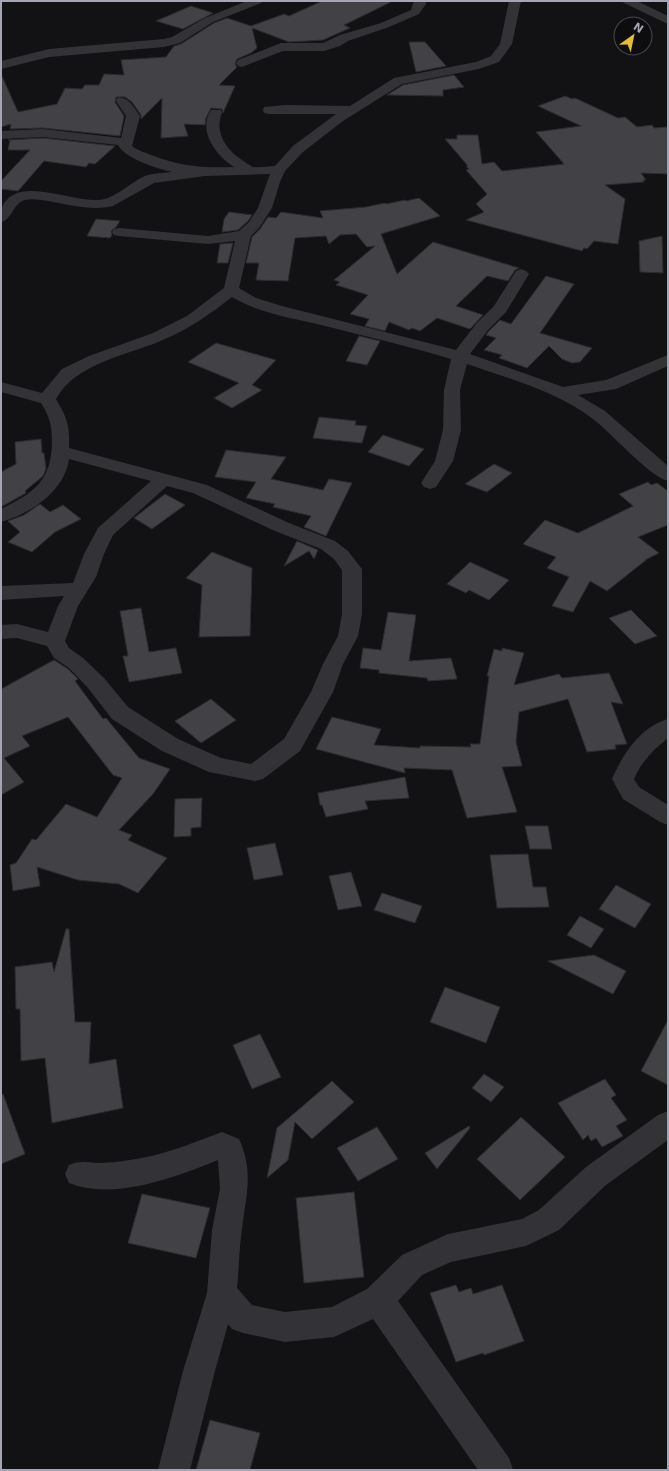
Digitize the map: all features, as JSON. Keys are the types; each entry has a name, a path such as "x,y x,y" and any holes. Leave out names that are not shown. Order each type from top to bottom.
{"street":[{"path":"1,64 49,53 176,40 208,20 257,1"},
{"path":"242,63 280,47 324,47 336,43 344,38 385,25 415,12 420,4 420,1"},
{"path":"47,399 52,390 68,373 95,360 159,336 193,319 230,290 244,235 254,225 265,208 273,182 279,170 303,145 338,118 398,82 419,76 478,65 495,59 506,44 515,1"},
{"path":"628,1 668,21"},
{"path":"655,14 668,8"},
{"path":"122,100 133,116 125,142 125,146 128,150 169,167 210,171"},
{"path":"269,110 353,110"},
{"path":"216,113 212,128 218,145 225,155 248,170"},
{"path":"1,135 43,133 125,142"},
{"path":"1,218 15,199 23,196 35,195 86,203 108,203 150,179 210,171 279,170"},
{"path":"120,232 208,240 244,235"},
{"path":"430,483 444,461 452,430 452,390 458,373 460,356 482,327 500,309 521,274"},
{"path":"230,290 250,301 277,310 388,336 460,356 562,392 599,415 641,453 668,474"},
{"path":"562,392 610,385 668,360"},
{"path":"1,387 47,399 57,416 61,451 56,476 42,491 24,505 1,516"},
{"path":"61,451 164,479 200,489 276,524 328,545 341,555 352,569 352,614 348,636 332,664 322,692 312,713 292,745 255,773 217,766 170,745 120,713 76,663 61,653 55,641 68,606 78,589 105,532 164,479"},
{"path":"1,593 78,589"},
{"path":"1,632 17,631 55,641"},
{"path":"668,727 641,747 629,762 622,779 632,793 668,816"},
{"path":"222,1293 243,1318 285,1327 334,1322 378,1300 412,1265 448,1248 526,1232 549,1220 596,1176 668,1124"},
{"path":"79,1174 92,1177 139,1173 222,1146 229,1148 233,1162 234,1189 226,1230 222,1293 199,1370 174,1470"},
{"path":"378,1300 430,1372 497,1470"}],"building":[{"path":"322,1 393,1 344,25 350,28 323,40 289,42 252,28 257,48 251,53 237,59 235,64 237,67 219,85 235,86 223,113 222,109 211,108 206,118 205,125 184,124 188,136 161,138 162,98 141,119 141,115 132,102 125,97 116,97 115,102 124,116 120,136 43,128 10,129 11,124 1,127 1,74 18,112 57,104 65,88 82,89 85,85 99,85 104,74 124,75 121,60 166,57 174,46 181,44 214,23 227,18 251,26 284,14 289,16"},
{"path":"191,6 213,13 183,29 156,21"},
{"path":"409,42 425,42 446,66 416,72"},
{"path":"454,75 464,87 443,90 443,96 387,95 403,85"},
{"path":"565,96 572,99 575,98 618,118 625,117 637,127 652,125 654,128 668,127 668,174 641,173 646,180 643,180 644,182 605,185 625,199 618,244 594,241 587,249 584,248 582,251 466,220 484,212 476,204 487,194 466,170 469,169 466,166 468,166 445,139 457,139 457,135 478,135 482,164 494,162 502,171 564,164 536,132 581,126 538,106"},
{"path":"43,138 115,146 95,164 89,163 86,167 44,161 18,191 1,189 1,181 30,150 8,150 10,140 8,140"},
{"path":"419,198 440,216 381,234 397,274 433,242 519,268 515,270 508,281 487,276 456,306 483,315 470,329 437,318 420,331 412,328 409,330 389,322 385,331 365,326 369,319 350,314 368,295 336,285 340,282 334,280 375,246 367,247 356,234 340,235 329,244 326,236 295,238 288,281 256,280 259,263 246,263 252,237 260,229 268,217 276,218 281,212 323,218 320,211 366,207"},
{"path":"229,212 252,215 238,230 222,232 224,219"},
{"path":"96,219 120,221 111,231 112,235 110,238 87,236"},
{"path":"662,236 663,273 640,272 639,241"},
{"path":"233,243 228,263 217,263 220,244"},
{"path":"546,276 574,284 540,333 592,348 580,362 572,363 562,359 549,346 527,368 499,358 502,355 484,350 496,338 486,335 489,331 500,320 511,324"},
{"path":"359,336 380,341 367,365 346,361"},
{"path":"216,343 276,360 252,385 262,390 232,408 214,398 239,383 188,362"},
{"path":"319,417 356,421 355,425 367,426 362,443 313,438"},
{"path":"383,435 424,449 409,466 368,452"},
{"path":"41,439 42,453 44,453 46,469 43,476 25,491 26,493 1,507 1,472 16,464 15,442"},
{"path":"226,450 286,457 271,479 323,490 329,479 352,483 326,536 304,527 311,516 273,507 275,504 246,498 256,482 215,477"},
{"path":"494,464 512,473 487,492 465,484"},
{"path":"648,482 651,485 657,483 668,491 668,525 638,537 659,553 645,560 607,591 590,581 573,612 552,606 569,577 547,568 556,557 523,544 545,520 578,533 633,506 619,494"},
{"path":"165,494 185,505 152,529 134,518"},
{"path":"40,504 50,512 63,505 81,519 55,532 32,552 8,542 20,532 8,521 24,515"},
{"path":"297,541 318,550 314,559 309,551 284,566"},
{"path":"212,552 252,568 250,636 199,637 202,585 186,578"},
{"path":"470,562 509,580 489,600 469,590 466,593 447,584"},
{"path":"141,608 149,652 176,648 182,673 129,682 123,656 128,656 120,611"},
{"path":"631,610 657,636 635,644 609,618"},
{"path":"388,612 416,615 409,661 451,658 457,679 428,681 427,678 379,673 379,670 360,668 363,648 381,650"},
{"path":"502,648 524,653 514,685 559,674 562,678 609,673 623,704 611,702 627,744 615,745 616,749 587,752 568,699 519,712 516,742 522,766 502,767 517,812 467,818 452,770 404,768 405,773 316,749 332,717 381,729 374,745 420,748 420,746 471,747 470,744 480,744 489,676 487,676 494,649 502,651"},
{"path":"54,660 68,669 78,679 75,681 103,719 106,718 139,758 170,769 153,794 119,830 132,835 128,840 167,858 138,893 119,884 78,880 37,867 40,886 13,891 10,865 16,863 32,839 36,840 66,804 97,817 122,778 113,775 68,717 22,736 30,746 4,758 24,782 1,795 1,689"},
{"path":"211,699 236,720 201,743 175,721"},
{"path":"405,777 409,798 365,801 368,809 326,817 322,805 320,805 318,793"},
{"path":"202,798 201,827 191,828 191,836 174,837 175,799"},
{"path":"525,826 548,826 552,849 530,849"},
{"path":"275,843 283,875 254,880 247,848"},
{"path":"528,854 533,887 546,887 549,907 497,908 490,855"},
{"path":"351,872 362,906 338,910 329,876"},
{"path":"616,885 651,904 635,928 599,909"},
{"path":"382,893 422,906 415,923 374,910"},
{"path":"580,916 604,929 591,948 567,935"},
{"path":"66,929 69,929 75,1022 91,1022 89,1064 116,1059 123,1108 52,1123 45,1058 21,1061 20,1009 16,1009 15,967 52,962 54,972"},
{"path":"594,955 626,971 613,994 548,961"},
{"path":"445,987 500,1007 486,1043 430,1022"},
{"path":"668,1020 668,1085 641,1071"},
{"path":"260,1034 281,1077 252,1089 233,1045"},
{"path":"484,1074 504,1087 491,1102 472,1088"},
{"path":"605,1079 616,1095 611,1098 627,1120 616,1126 623,1136 602,1147 596,1138 591,1141 588,1135 583,1140 558,1103"},
{"path":"332,1081 354,1102 312,1139 295,1122 288,1160 267,1178 277,1128"},
{"path":"3,1094 25,1154 1,1164 1,1095"},
{"path":"521,1117 565,1157 520,1200 477,1159"},
{"path":"469,1126 470,1128 437,1169 425,1153"},
{"path":"377,1127 398,1159 358,1181 337,1148"},
{"path":"354,1192 364,1277 304,1283 296,1198"},
{"path":"142,1194 210,1208 196,1258 128,1243"},
{"path":"456,1285 459,1292 471,1288 473,1294 502,1285 524,1341 484,1355 483,1353 456,1362 430,1293"},
{"path":"210,1420 260,1433 250,1470 196,1470"}]}
